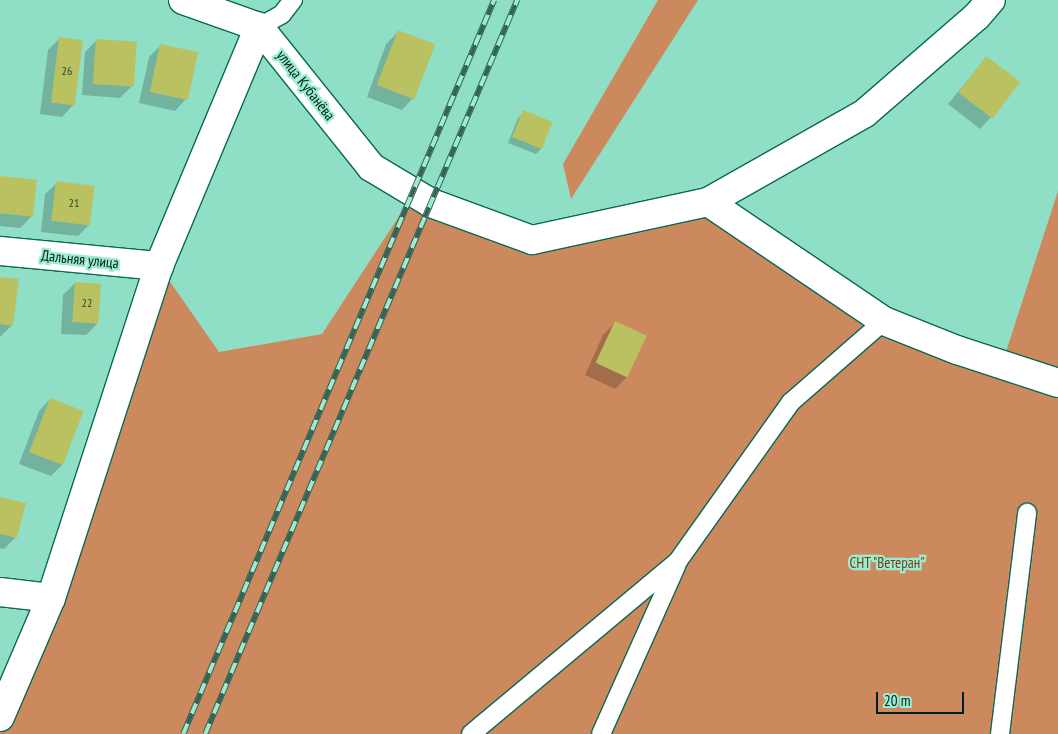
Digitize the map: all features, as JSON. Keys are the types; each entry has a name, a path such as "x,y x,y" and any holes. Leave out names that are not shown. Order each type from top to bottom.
{"street":[{"path":"0,717 51,598 160,266 259,27 183,0"},
{"name":"улица Кубанёва","path":"259,27 371,167 413,194 532,240 708,202 864,113 977,16 991,0"},
{"path":"708,202 884,321 957,350 1058,383"},
{"name":"Дальняя улица","path":"0,251 160,266"},
{"path":"0,592 51,598"}],"lane":[{"path":"259,27 282,14 293,0"},
{"path":"600,734 678,561 791,402 884,321"},
{"path":"1000,734 1027,513"},
{"path":"471,734 678,561"}],"green space":[{"path":"658,0 698,0 571,199 563,164"},
{"name":"СНТ \"Ветеран\"","path":"1058,191 1058,734 0,734 0,717 159,266 219,352 322,334 413,195 532,240 708,202 884,321 1002,364"}],"building":[{"path":"398,30 435,44 414,99 377,85"},
{"path":"59,37 83,40 75,105 51,103"},
{"path":"96,39 137,42 134,87 93,84"},
{"path":"160,44 198,52 188,100 150,92"},
{"path":"986,56 1020,82 993,119 958,93"},
{"path":"523,110 553,122 542,149 512,137"},
{"path":"0,176 37,180 33,217 0,213"},
{"path":"56,181 95,186 90,225 51,221"},
{"path":"0,277 19,279 13,326 0,324"},
{"path":"75,282 101,284 98,324 72,322"},
{"path":"615,321 647,336 627,377 596,363"},
{"path":"50,398 84,411 63,465 29,452"},
{"path":"0,497 26,503 17,538 0,534"}],"railway":[{"path":"183,734 494,0"},
{"path":"205,734 517,0"}]}
